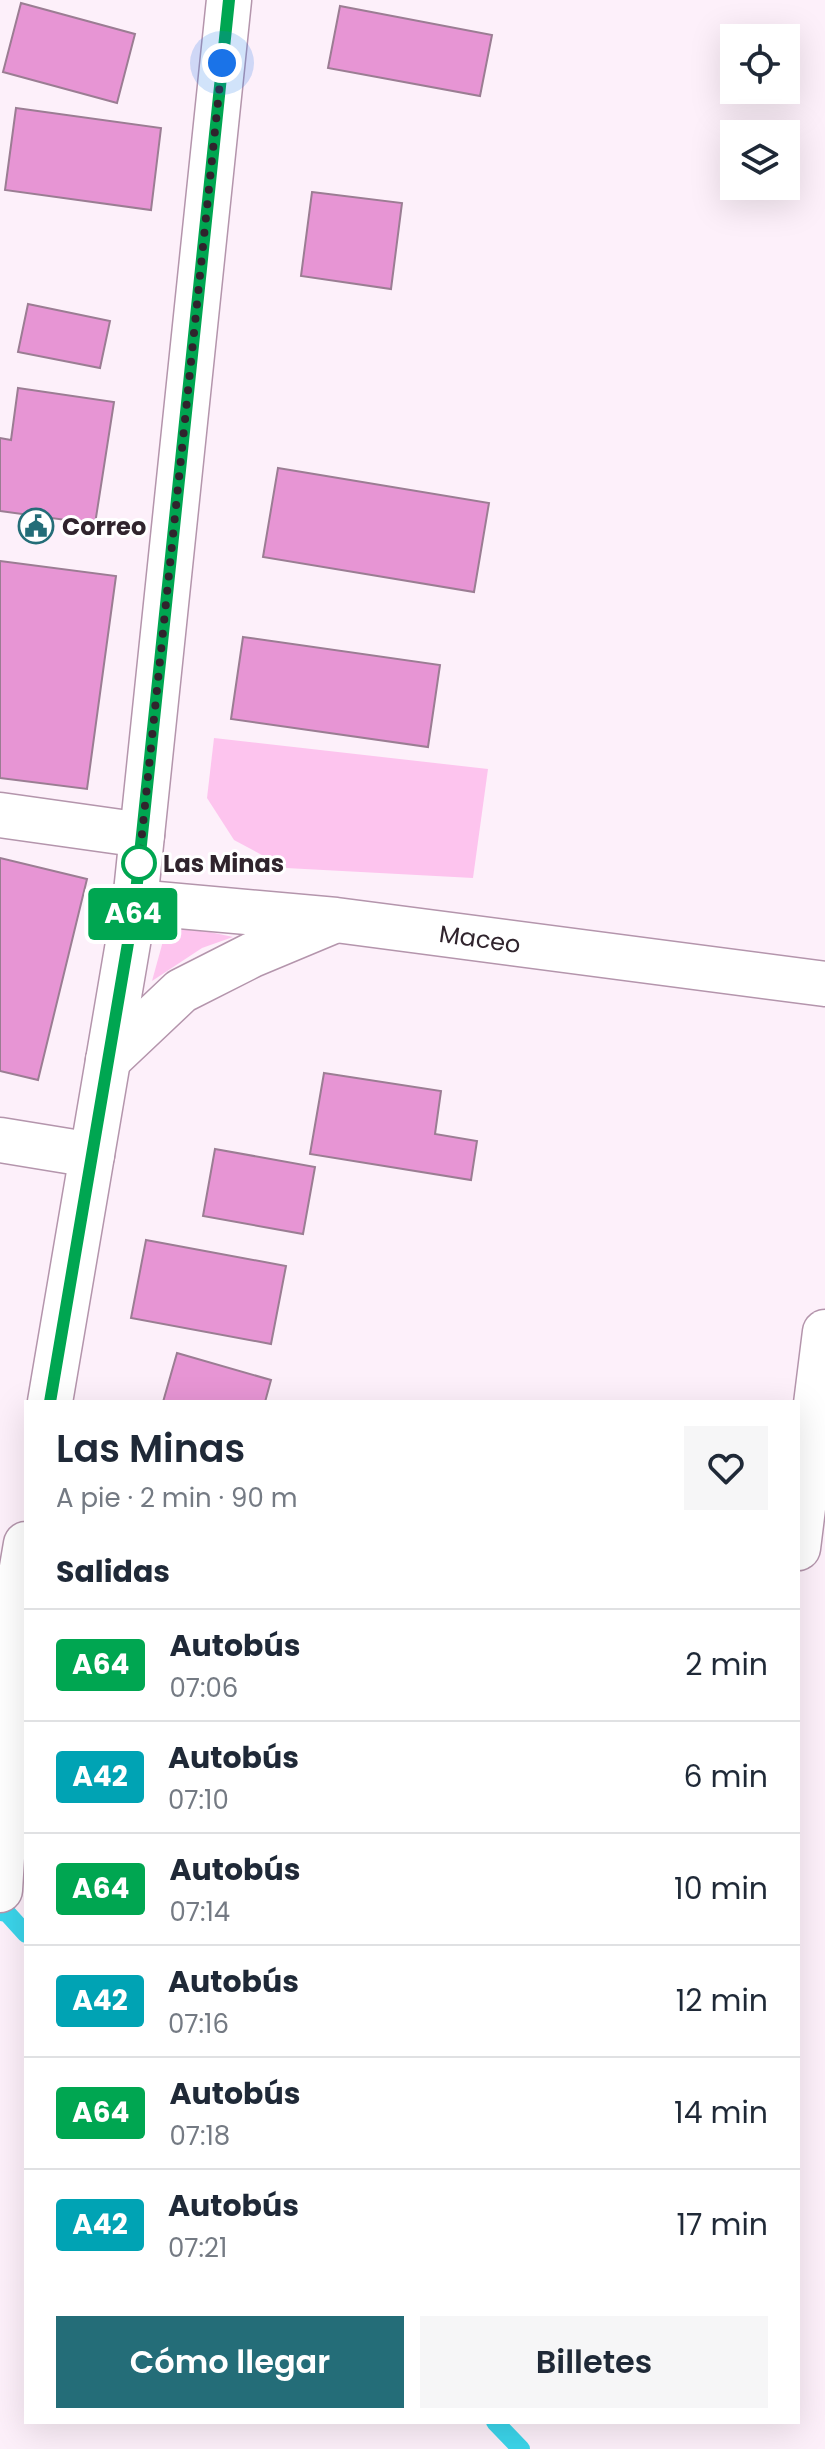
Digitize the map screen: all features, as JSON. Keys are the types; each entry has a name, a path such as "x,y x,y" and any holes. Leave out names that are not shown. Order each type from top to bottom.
{"main road":[{"path":"50,1400 135,902 229,0"},
{"path":"0,815 142,835"},
{"name":"Maceo","path":"135,902 336,920 825,984"},
{"path":"108,1060 181,991 252,955 336,920"},
{"path":"0,1140 92,1155"},
{"path":"800,1532 825,1332"},
{"path":"0,1890 15,1571"},
{"path":"0,1900 24,1893"}],"shaded area":[{"path":"214,738 488,769 473,878 286,868 234,840 207,798"},
{"path":"168,923 233,937 202,948 152,981"}],"building":[{"path":"21,3 135,34 117,103 3,72"},
{"path":"340,6 492,35 480,96 328,68"},
{"path":"16,108 161,128 151,210 5,190"},
{"path":"312,192 402,203 391,289 301,276"},
{"path":"28,304 110,321 100,368 18,352"},
{"path":"18,388 114,402 95,524 0,511 0,438 11,440"},
{"path":"278,468 489,503 474,592 263,557"},
{"path":"0,561 116,576 87,789 0,778"},
{"path":"243,637 440,665 428,747 231,719"},
{"path":"0,858 87,879 38,1080 0,1071"},
{"path":"324,1073 441,1091 435,1134 477,1141 471,1180 310,1154"},
{"path":"215,1149 315,1167 303,1234 203,1216"},
{"path":"146,1240 286,1266 271,1344 131,1318"},
{"path":"177,1353 271,1380 266,1400 164,1400"}],"waterway":[{"path":"0,1912 7,1913 24,1932"},
{"path":"497,2424 521,2449"}],"bus line":[{"name":"A64","path":"50,1400 135,902 229,0"}],"place":[{"name":"Correo","path":"36,526"},
{"name":"Las Minas","path":"139,863"}],"route":[{"path":"139,863 222,63"}]}
